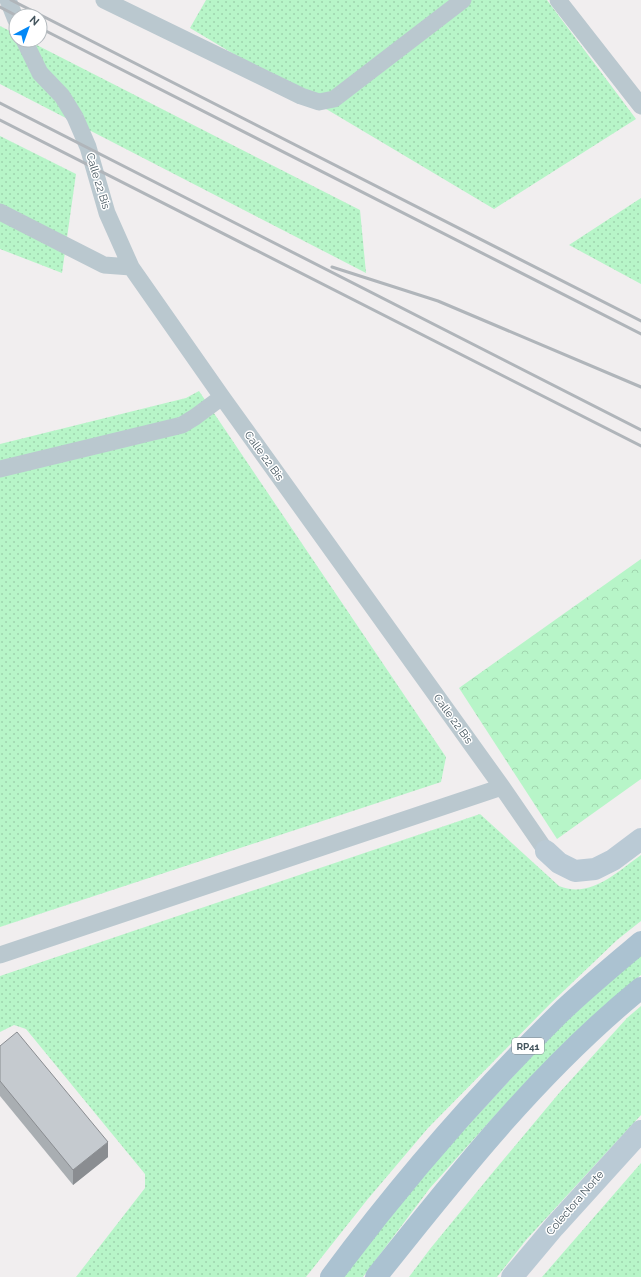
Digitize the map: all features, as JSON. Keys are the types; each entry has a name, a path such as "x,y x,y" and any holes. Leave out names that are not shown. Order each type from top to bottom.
{"main road":[{"name":"RP41","path":"331,1277 423,1160 517,1057 561,1013 641,942"},
{"path":"376,1277 452,1181 568,1052 641,988"}],"street":[{"path":"104,0 301,96 319,102 334,99 463,0"},
{"path":"558,0 641,106"},
{"name":"Calle 22 Bis","path":"28,48 40,72 62,96 75,117 88,147 107,213 132,267 222,397 502,787 546,851"},
{"path":"0,212 104,265 132,267"},
{"path":"0,469 182,424 195,417 222,397"},
{"path":"0,955 502,787"},
{"path":"546,851 559,863 575,871 595,869 613,860 641,839"},
{"name":"Colectora Norte","path":"512,1277 554,1227 641,1131"}],"green space":[{"path":"206,0 547,0 636,119 494,209 190,28"},
{"path":"0,26 8,30 8,48 43,48 360,210 366,273 0,84"},
{"path":"0,136 76,174 62,273 0,249"},
{"path":"641,198 641,284 569,245"},
{"path":"199,391 446,757 441,782 0,927 0,444 186,398"},
{"path":"641,559 641,779 557,839 459,688"},
{"path":"480,814 559,886 570,889 582,889 603,882 641,855 641,921 617,940 550,1004 428,1128 367,1200 306,1277 76,1277 145,1188 145,1174 26,1029 14,1025 0,1032 0,976"},
{"path":"641,953 641,975 562,1045 498,1112 430,1188 363,1277 342,1277 419,1179 550,1036"},
{"path":"641,1006 641,1115 526,1240 497,1277 409,1277 430,1249 560,1092 627,1018"},
{"path":"641,1163 641,1277 542,1277"}],"building":[{"path":"17,1032 108,1142 73,1170 0,1081 0,1046"}],"railway":[{"path":"11,0 641,321"},
{"path":"0,7 8,11"},
{"path":"48,32 641,334"},
{"path":"0,103 641,430"},
{"path":"0,120 641,446"},
{"path":"332,267 438,301 641,387"}]}
